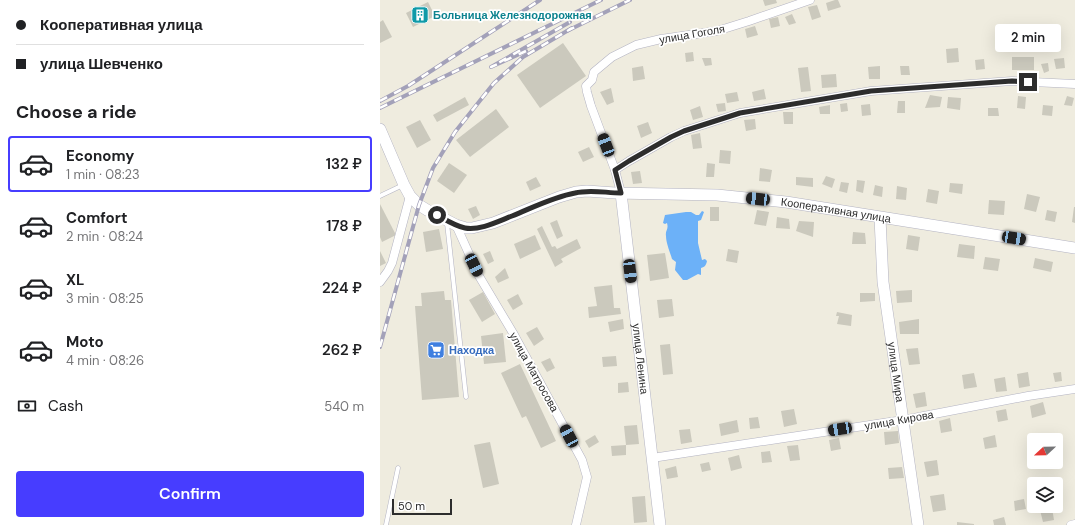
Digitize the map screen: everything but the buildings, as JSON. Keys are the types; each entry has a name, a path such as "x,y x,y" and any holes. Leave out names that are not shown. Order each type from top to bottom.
{"main road":[{"name":"Кооперативная улица","path":"380,129 410,196 419,205 451,223 466,228 493,223 559,197 576,192 587,191 717,195 786,202 1075,248"},
{"name":"улица Ленина","path":"621,193 660,525"},
{"name":"улица Мира","path":"880,218 883,282 918,525"}],"street":[{"name":"улица Гоголя","path":"615,170 590,106 587,92 586,86 592,80 594,72 612,57 636,45 661,39 717,31 810,0"},
{"path":"621,193 615,170 677,134 740,113 871,91 1012,81 1075,84"},
{"path":"380,282 392,263 410,196"},
{"name":"улица Матросова","path":"451,223 582,460 587,477 576,525"},
{"name":"улица Кирова","path":"652,458 903,420 1028,396 1075,389"},
{"path":"1071,525 1075,524"}],"lane":[{"path":"380,196 404,185"},
{"path":"451,223 466,397"},
{"path":"386,525 398,468"}],"water":[{"path":"702,211 704,212 701,220 698,221 698,243 702,260 705,259 707,262 706,265 701,268 701,275 698,274 687,280 683,280 675,270 676,262 672,259 667,245 667,223 663,223 665,215 691,212 699,215"}],"railway":[{"path":"380,101 408,86 540,0"},
{"path":"380,108 601,0"},
{"path":"567,31 630,0"},
{"path":"526,51 491,67 570,22"},
{"path":"380,347 419,205 433,168 455,132 494,83 523,57 572,28"}],"place":[{"name":"Больница Железнодорожная","path":"420,15"},
{"name":"Находка","path":"436,350"}],"route":[{"path":"437,215 456,225 472,228 493,223 559,197 576,192 587,191 621,193 615,170 684,131 740,113 871,91 1012,81 1028,82"}]}
